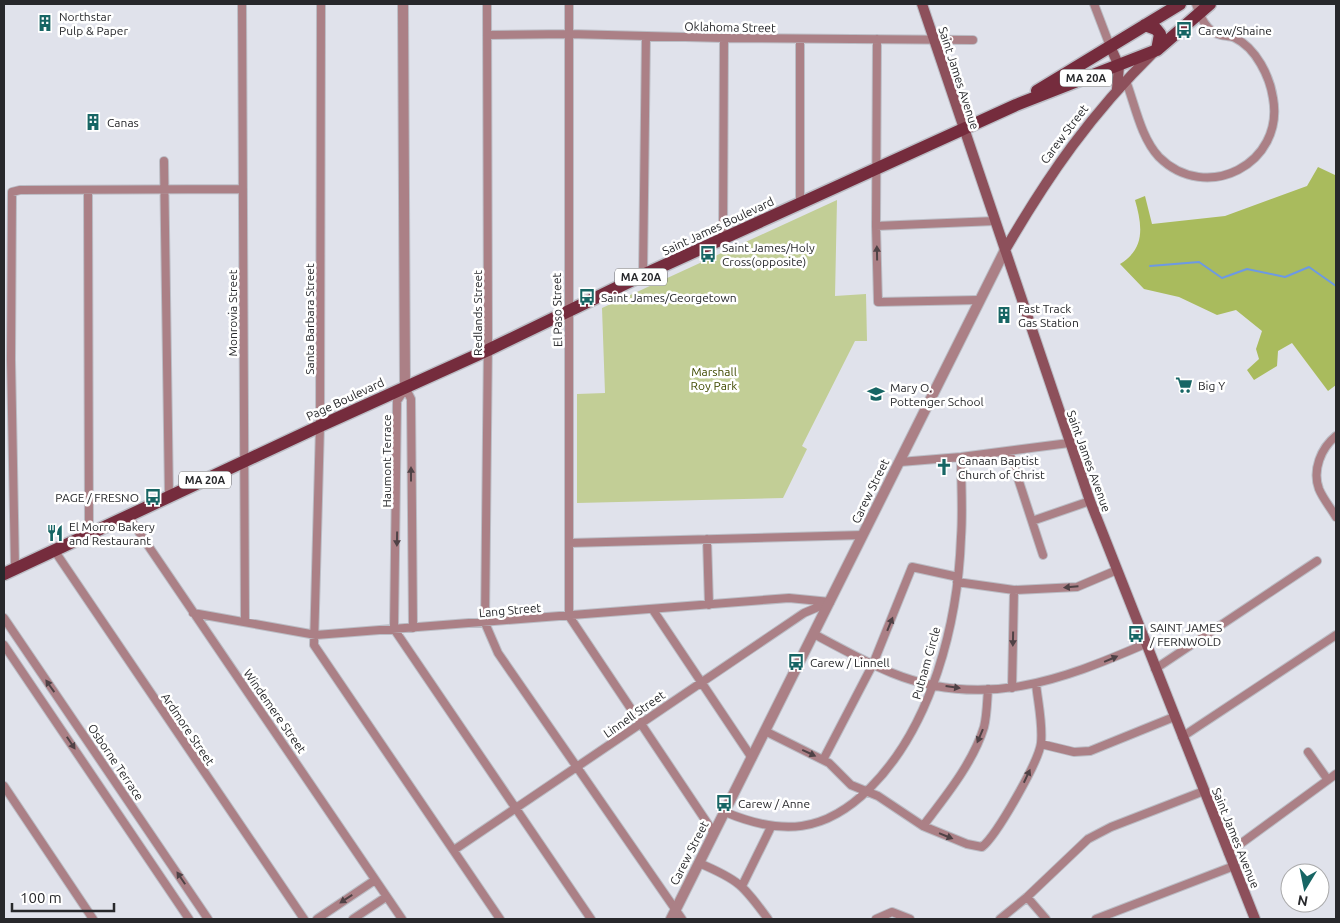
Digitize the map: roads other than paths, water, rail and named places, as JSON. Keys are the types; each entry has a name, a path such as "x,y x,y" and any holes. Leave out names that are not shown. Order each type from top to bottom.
{"main road":[{"name":"Saint James Avenue","path":"922,4 962,129 1090,501 1255,919"},
{"name":"MA 20A","path":"1110,46 1180,4"},
{"name":"Carew Street","path":"1005,250 1064,154 1117,89 1197,8 1210,4"},
{"path":"1145,25 1156,29 1160,34 1157,50"},
{"name":"Saint James Boulevard","path":"1016,105 1110,46"},
{"path":"1110,46 1119,66 1117,89"},
{"name":"Saint James Boulevard","path":"406,387 962,129 1016,105 1157,50"},
{"name":"Page Boulevard","path":"9,571 406,387"}],"street":[{"name":"Monrovia Street","path":"242,4 245,622"},
{"name":"Santa Barbara Street","path":"320,4 320,426 316,635 314,645 500,919"},
{"path":"403,4 406,387"},
{"name":"Redlands Street","path":"485,623 488,350 487,4"},
{"name":"El Paso Street","path":"569,4 569,616"},
{"path":"1094,4 1110,46"},
{"path":"1126,80 1147,138 1154,151 1173,168 1200,177 1220,176 1236,171 1258,156 1266,145 1274,123 1274,106 1268,80 1256,58 1244,44 1234,38 1218,35 1205,25 1197,8"},
{"name":"Oklahoma Street","path":"487,35 569,34 724,38 973,40"},
{"path":"643,276 646,36"},
{"path":"723,240 724,38"},
{"path":"800,39 800,204"},
{"path":"877,39 876,226 878,302 978,300"},
{"path":"164,160 169,497"},
{"path":"9,571 12,192 20,190 244,189"},
{"path":"88,191 89,533"},
{"path":"876,226 995,221"},
{"name":"Carew Street","path":"676,917 699,863 900,462 978,300 1005,250"},
{"name":"Haumont Terrace","path":"406,387 411,399 413,628"},
{"name":"Haumont Terrace","path":"394,629 398,401 406,387"},
{"path":"1336,436 1322,452 1317,472 1319,490 1336,517"},
{"path":"900,462 961,458 1069,443"},
{"path":"1009,451 1043,555"},
{"name":"Putnam Circle","path":"725,812 771,827 794,827 822,822 848,808 866,792 903,748 922,714 934,684 945,643 957,580 962,538 961,458"},
{"path":"1032,521 1090,501"},
{"name":"Windemere Street","path":"128,516 402,919"},
{"path":"397,520 412,520"},
{"path":"569,543 863,535"},
{"path":"707,539 710,605"},
{"name":"Ardmore Street","path":"54,550 304,919"},
{"path":"1155,668 1317,561"},
{"path":"824,760 873,664 912,567 957,580 1014,590 1079,587 1117,570"},
{"path":"1012,688 1014,590"},
{"name":"Lang Street","path":"193,613 316,635 789,598 830,602"},
{"name":"Linnell Street","path":"454,850 804,614 830,602"},
{"path":"653,610 752,758"},
{"path":"569,616 714,833"},
{"name":"Osborne Terrace","path":"4,618 197,902 206,919"},
{"path":"485,623 498,653 578,768 676,917"},
{"path":"394,629 590,919"},
{"path":"814,634 894,674 934,684 967,689 1012,688 1036,684 1097,664 1145,644"},
{"path":"1182,737 1336,635"},
{"path":"17,638 4,645 189,919"},
{"path":"765,731 835,766 851,785 878,796 923,826 967,844 982,847 1004,819 1041,744 1036,684"},
{"path":"923,826 953,784 978,742 986,716 988,689"},
{"path":"50,712 63,705"},
{"path":"1041,744 1074,752 1090,751 1174,717"},
{"path":"61,729 74,721"},
{"path":"1308,752 1328,780"},
{"path":"1228,853 1336,774"},
{"path":"98,783 111,776"},
{"path":"4,786 93,919"},
{"path":"1000,919 1027,897 1088,839 1112,827 1204,791"},
{"path":"110,801 123,793"},
{"path":"742,886 771,827"},
{"path":"146,855 159,846"},
{"path":"157,871 170,862"},
{"path":"699,863 727,875 742,886 768,919"},
{"path":"1096,919 1234,866"},
{"path":"317,919 375,880"},
{"path":"353,919 386,897"},
{"path":"1027,897 1046,919"},
{"path":"183,911 197,902"},
{"path":"876,919 892,912 910,919"}],"waterway":[{"path":"1150,266 1199,262 1222,278 1247,269 1285,277 1309,267 1336,286"}],"place":[{"name":"Northstar Pulp & Paper","path":"45,23"},
{"name":"Carew/Shaine","path":"1184,30"},
{"name":"Canas","path":"93,122"},
{"name":"Saint James/Holy Cross(opposite)","path":"708,254"},
{"name":"Saint James/Georgetown","path":"587,297"},
{"name":"Fast Track Gas Station","path":"1004,315"},
{"name":"Big Y","path":"1184,385"},
{"name":"Mary O. Pottenger School","path":"876,394"},
{"name":"Canaan Baptist Church of Christ","path":"944,467"},
{"name":"PAGE / FRESNO","path":"153,497"},
{"name":"El Morro Bakery and Restaurant","path":"55,533"},
{"name":"SAINT JAMES / FERNWOLD","path":"1136,634"},
{"name":"Carew / Linnell","path":"796,662"},
{"name":"Carew / Anne","path":"724,803"}],"park label":[{"name":"Marshall Roy Park","path":"714,378"}]}
